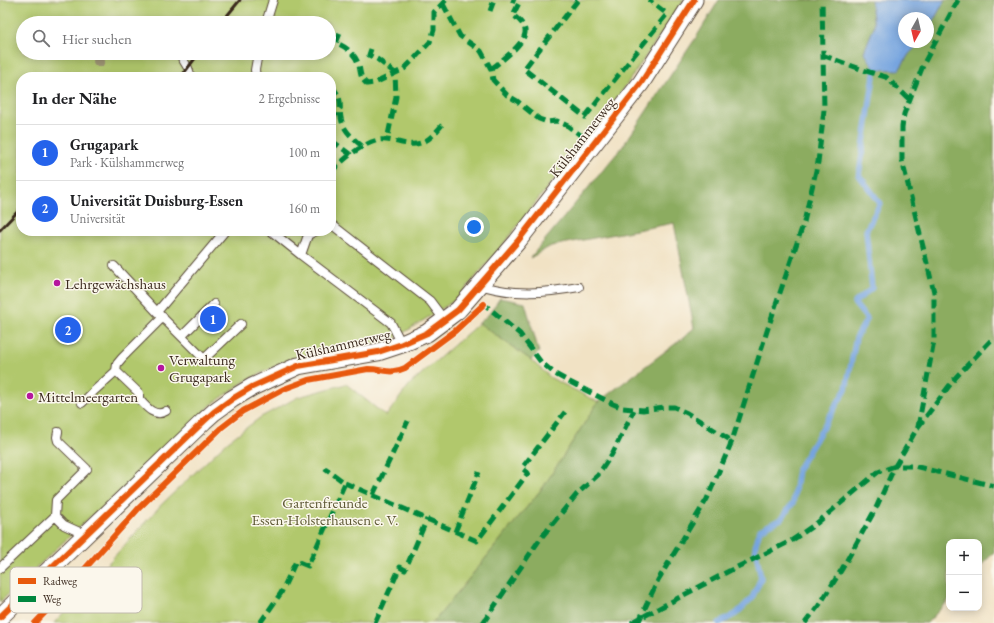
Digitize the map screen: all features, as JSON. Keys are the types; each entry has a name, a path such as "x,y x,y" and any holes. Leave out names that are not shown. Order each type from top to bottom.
{"street":[{"name":"Külshammerweg","path":"52,567 214,412 232,399 252,387 298,366 378,352 402,344 427,333 458,310 517,242 641,83 694,0"},
{"name":"Külshammerweg","path":"0,617 10,607"}],"lane":[{"path":"268,16 273,0"},
{"path":"183,60 189,72"},
{"path":"255,72 257,60"},
{"path":"336,227 430,301 445,321"},
{"path":"166,411 162,414 153,413 139,399 139,393 116,371 116,364 160,314 221,236"},
{"path":"277,236 392,323 402,344"},
{"path":"301,255 308,236"},
{"path":"114,266 204,359 242,324"},
{"path":"480,285 493,289 520,293 551,292 579,287"},
{"path":"182,336 214,304"},
{"path":"82,403 116,371"},
{"path":"0,568 55,516 56,500 87,469 58,441 58,432"},
{"path":"55,516 64,525 86,535"}],"green space":[{"path":"0,0 684,0 620,94 501,247 457,299 394,339 365,346 322,352 287,361 245,381 211,405 99,511 91,516 37,567 10,567 10,593 0,602"},
{"path":"719,0 871,0 874,27 864,52 899,70 909,54 915,48 934,48 934,19 945,0 994,0 994,552 982,565 982,539 946,539 946,603 927,623 433,623 544,486 598,402 683,338 694,328 674,223 551,246 530,258 623,146 697,36"},
{"path":"500,298 525,303 539,352 531,360 479,323 489,314"},
{"name":"Gartenfreunde Essen-Holsterhausen e. V.","path":"479,323 531,360 551,378 598,402 544,486 433,623 54,623 63,613 142,613 142,567 105,567 161,505 227,442 261,417 298,397 346,384 386,416 410,384"}],"water":[{"path":"871,0 945,0 934,19 934,12 898,12 898,48 915,48 909,54 899,70 875,69 864,52 874,27"}],"waterway":[{"path":"719,623 736,614 752,598 761,578 755,547 760,530 781,519 793,503 798,469 846,389 856,338 867,319 854,303 872,288 866,231 880,203 859,175 875,69"}],"railway":[{"path":"227,16 240,0"},
{"path":"185,72 194,60"},
{"path":"0,230 16,213"}],"marked path":[{"path":"340,33 336,43 344,46 356,59 363,80 367,84 375,83 404,69 430,42 434,30 434,12 446,0"},
{"path":"490,11 494,0"},
{"path":"491,69 516,47 524,37 525,30 523,25 513,15 519,3 511,0"},
{"path":"578,0 524,69 585,117 667,14 649,0"},
{"path":"638,623 658,580 707,499 732,441 804,222 818,162 824,110 822,0"},
{"path":"918,427 934,341 934,292 902,160 902,127 904,114 924,63 958,0"},
{"path":"443,4 460,36 481,51 491,69 493,80 507,95 539,119 547,122 557,121 568,126 583,137"},
{"path":"371,49 369,55 377,59 395,73 396,97 387,140"},
{"path":"822,55 886,77 910,100"},
{"path":"336,91 340,100 343,126 363,147"},
{"path":"336,114 341,107"},
{"path":"336,167 360,148 373,142 384,140 406,144 418,144 432,136 442,125"},
{"path":"336,144 351,155"},
{"path":"482,307 484,304 520,334 541,362 555,374 566,380 623,408 643,410 674,407 687,413 732,441"},
{"path":"805,623 820,604 842,569 876,508 895,466 918,427 956,377 994,337"},
{"path":"483,623 540,539 577,494 598,475 612,454 634,410"},
{"path":"345,483 477,541 528,473 522,468 565,412"},
{"path":"373,495 408,421"},
{"path":"631,623 731,570 791,541 817,523 878,472 895,466 914,466 994,486"},
{"path":"260,623 281,593 296,561 308,566 345,483 325,468"},
{"path":"455,532 479,472"},
{"path":"375,623 400,567 405,570 427,519"}],"cycle path":[{"path":"52,567 204,421 232,399 252,387 298,366 378,352 402,344 427,333 458,310 517,242 641,83 694,0"},
{"path":"86,567 139,508 221,428 243,411 284,389 308,380 368,369 395,371 405,368 455,331 484,304"},
{"path":"0,617 10,607"},
{"path":"35,623 45,613"}],"place":[{"name":"Lehrgewächshaus","path":"57,283"},
{"name":"Grugapark","path":"213,319"},
{"name":"Universität Duisburg-Essen","path":"68,330"},
{"name":"Verwaltung Grugapark","path":"161,368"},
{"name":"Mittelmeergarten","path":"30,396"}]}
